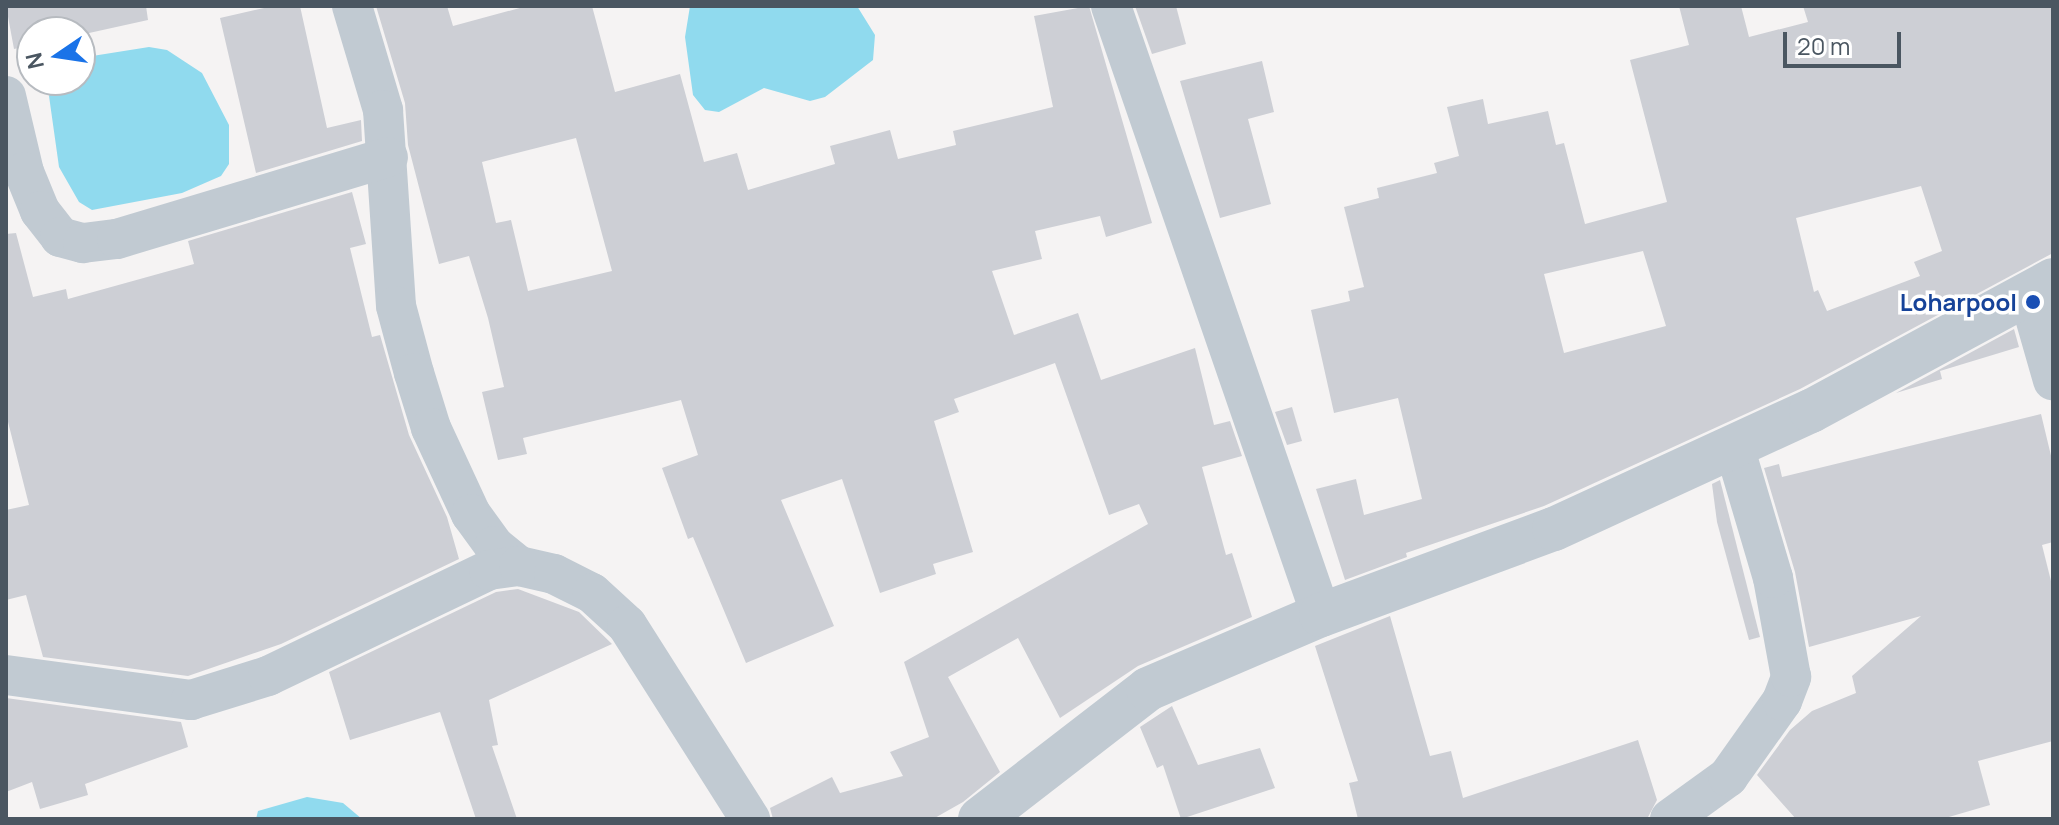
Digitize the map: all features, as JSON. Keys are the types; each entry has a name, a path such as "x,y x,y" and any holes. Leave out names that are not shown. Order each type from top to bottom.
{"street":[{"path":"352,6 383,110 396,306 431,428 471,514 494,546 519,566"},
{"path":"1111,6 1321,615"},
{"path":"6,96 24,172 40,211 60,237 83,243 117,239 388,157"},
{"path":"980,819 1108,715 1148,689 1321,615 1554,529 1811,411 2041,286 2053,380"},
{"path":"1670,819 1728,777 1782,701 1791,677 1773,578 1734,446"},
{"path":"6,675 191,700 268,676 489,570 519,566 554,574 592,593 627,625 750,819"}],"water":[{"path":"690,6 857,6 875,35 873,60 825,97 810,101 764,88 719,112 705,110 693,95 685,37"},
{"path":"149,47 167,50 202,73 229,125 229,164 221,176 182,193 92,210 79,202 59,167 49,96 96,96 96,55"},
{"path":"307,797 343,803 362,819 256,819 258,811"}],"building":[{"path":"6,6 146,6 148,20 96,31 96,16 16,16 14,49"},
{"path":"273,6 300,6 327,128 361,120 362,141 256,173 220,18"},
{"path":"376,6 447,6 453,26 527,6 592,6 615,92 680,74 704,162 737,153 748,190 835,164 830,146 890,130 898,159 956,145 953,131 1053,107 1034,16 1089,6 1152,223 1106,237 1100,216 1035,231 1042,259 992,271 1014,335 1078,313 1101,380 1195,348 1214,425 1230,421 1242,456 1202,467 1226,555 1232,553 1252,617 1138,666 1060,718 1018,638 948,677 1000,772 963,802 933,819 773,819 770,808 832,777 840,793 903,776 890,752 929,737 904,662 1148,524 1139,504 1109,515 1055,363 954,399 959,412 934,421 973,552 933,564 936,574 880,593 842,479 781,500 834,626 746,663 693,537 688,539 662,468 698,455 681,400 523,438 527,454 498,460 482,392 504,387 488,318 469,256 439,264 408,145 405,103","holes":["576,138 612,271 528,291 511,220 496,223 482,162"]},
{"path":"1135,6 1176,6 1186,44 1152,54"},
{"path":"1679,6 1741,6 1749,37 1808,22 1803,6 2053,6 2053,253 1800,389 1544,506 1406,553 1407,557 1345,580 1316,489 1356,479 1364,515 1422,499 1398,398 1334,413 1311,310 1350,301 1348,291 1364,287 1344,207 1379,198 1377,188 1437,173 1434,163 1459,156 1447,107 1483,99 1488,124 1548,111 1556,145 1564,143 1585,224 1667,202 1630,60 1689,45","holes":["1921,186 1942,251 1914,262 1920,276 1827,311 1818,290 1814,292 1796,218","1643,251 1666,326 1564,353 1544,274"]},
{"path":"1262,61 1274,112 1248,119 1271,204 1220,218 1180,81"},
{"path":"352,192 366,244 350,248 372,337 380,335 409,435 447,517 459,559 281,644 188,676 43,657 26,595 6,600 6,510 29,505 6,414 6,234 16,233 33,297 66,289 68,299 194,264 188,241"},
{"path":"2014,329 2019,347 1940,371 1942,379 1896,393"},
{"path":"1292,407 1302,441 1287,445 1275,412"},
{"path":"2041,414 2053,464 2053,542 2042,545 2053,589 2053,741 1978,761 1990,805 1942,819 1796,819 1757,775 1790,730 1812,711 1856,693 1852,676 1921,616 1809,647 1795,572 1764,468 1779,464 1782,477"},
{"path":"1720,480 1760,637 1749,640 1717,522 1712,484"},
{"path":"518,589 579,612 612,644 489,700 498,745 492,746 517,819 476,819 440,712 350,740 329,672 496,592"},
{"path":"1390,616 1430,756 1451,751 1463,798 1638,740 1657,800 1647,819 1358,819 1349,783 1358,781 1315,646"},
{"path":"6,698 181,722 188,747 85,784 88,795 40,809 32,782 6,792"},
{"path":"1172,706 1198,765 1260,748 1275,788 1181,819 1163,765 1157,768 1140,727"}],"place":[{"name":"Loharpool","path":"2033,302"}]}
